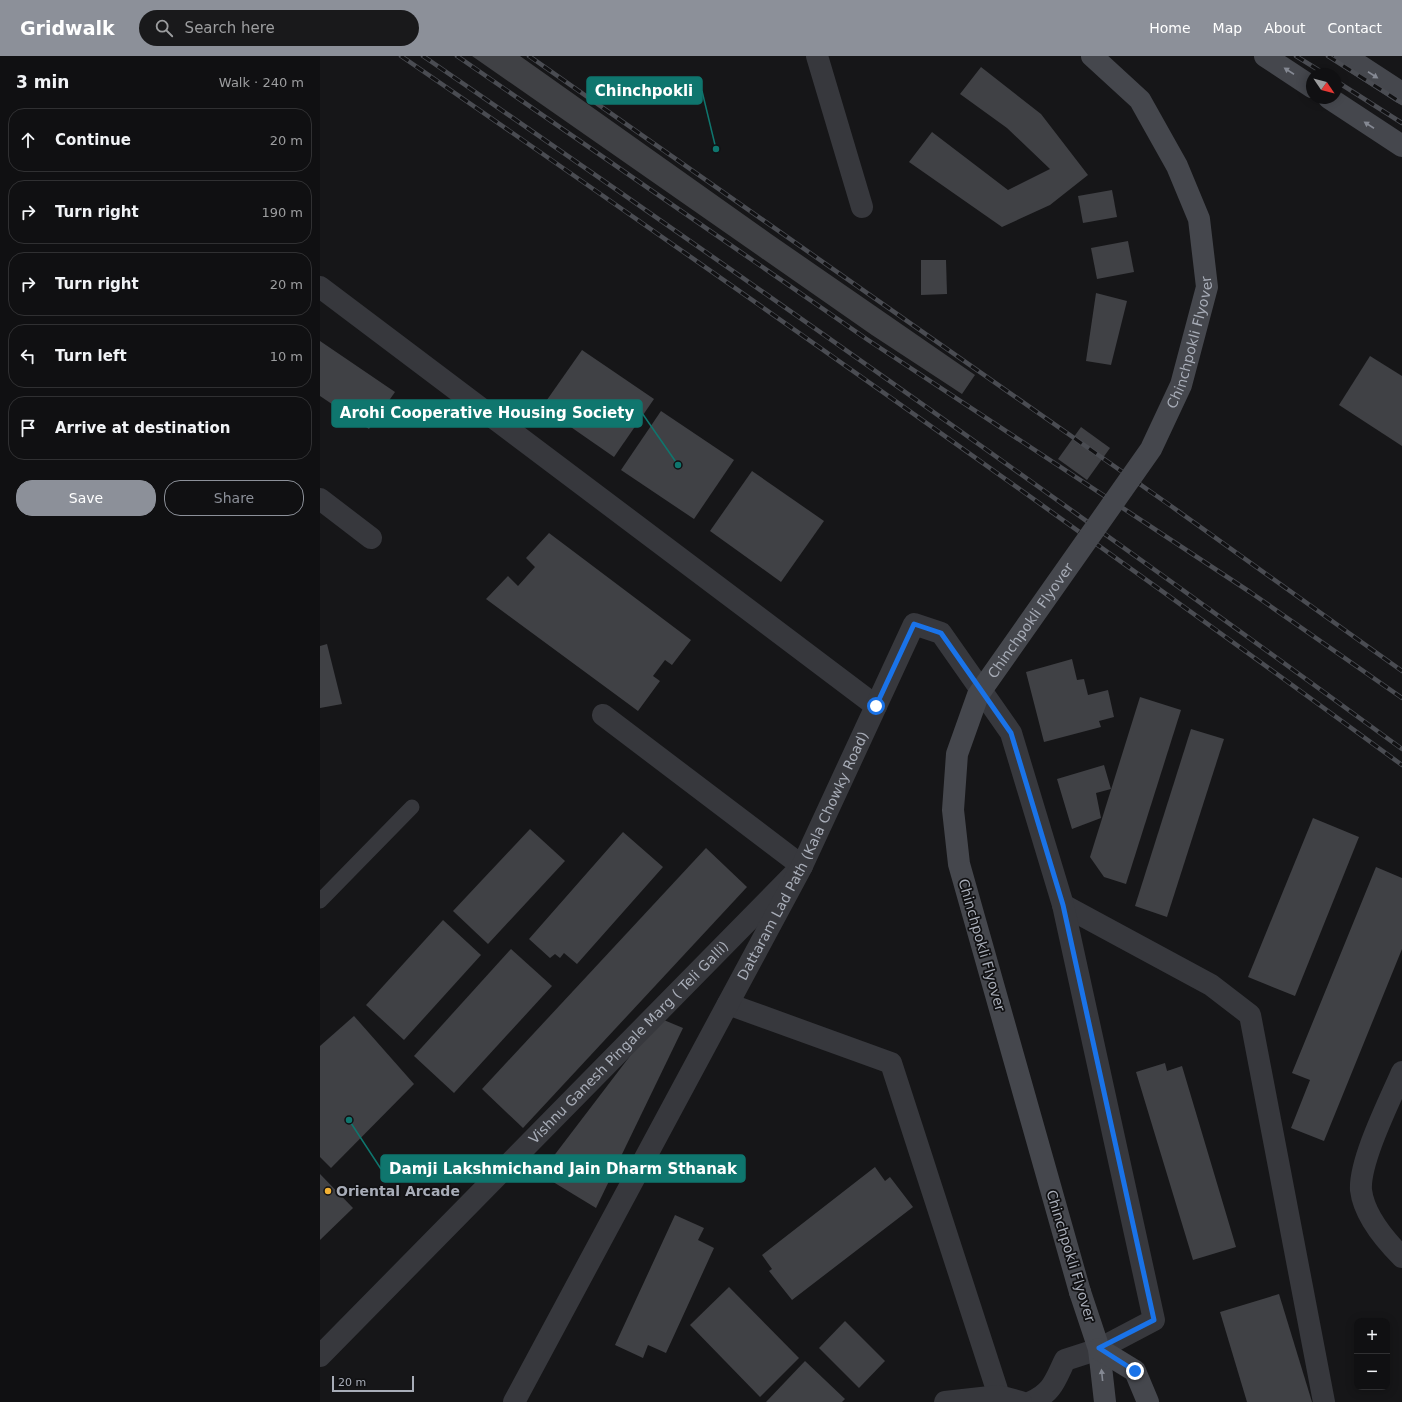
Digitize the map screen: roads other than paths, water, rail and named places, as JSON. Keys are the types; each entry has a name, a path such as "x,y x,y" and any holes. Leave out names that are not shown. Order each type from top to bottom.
{"main road":[{"name":"Chinchpokli Flyover","path":"1092,56 1140,100 1177,166 1199,219 1207,287 1181,385 1151,450 978,695 957,754 953,810 959,864 1080,1292 1099,1348 1105,1402"},
{"path":"1265,56 1306,83"},
{"path":"1345,56 1402,93"},
{"path":"1338,104 1402,146"},
{"path":"1099,1348 1135,1371 1148,1402"}],"street":[{"path":"817,56 862,207"},
{"path":"320,287 876,706"},
{"path":"320,499 371,538"},
{"name":"Dattaram Lad Path (Kala Chowky Road)","path":"514,1402 802,866 914,624 941,633 1011,733 1063,905 1154,1320 1099,1348"},
{"path":"603,715 802,866"},
{"name":"Vishnu Ganesh Pingale Marg ( Teli Galli)","path":"320,1356 802,866"},
{"path":"1063,905 1211,985 1250,1015 1324,1402"},
{"path":"728,1004 891,1064 998,1396"},
{"path":"1402,1072 1365,1162 1361,1190 1369,1214 1402,1257"},
{"path":"1031,1402 1044,1396 1053,1385 1065,1360 1099,1348"},
{"path":"945,1402 998,1396 1021,1402"}],"lane":[{"path":"320,901 412,807"}],"railway":[{"path":"401,56 904,407 1154,585 1402,765"},
{"path":"423,56 915,399 1402,749"},
{"path":"457,56 868,340 1250,592 1402,698"},
{"path":"529,56 1171,506 1402,671"},
{"path":"1296,56 1315,68"},
{"path":"1328,56 1402,103"},
{"path":"1342,85 1402,123"}],"place":[{"name":"Chinchpokli","path":"716,149"},
{"name":"Arohi Cooperative Housing Society","path":"678,465"},
{"name":"Damji Lakshmichand Jain Dharm Sthanak","path":"349,1120"},
{"name":"Oriental Arcade","path":"328,1191"}]}
